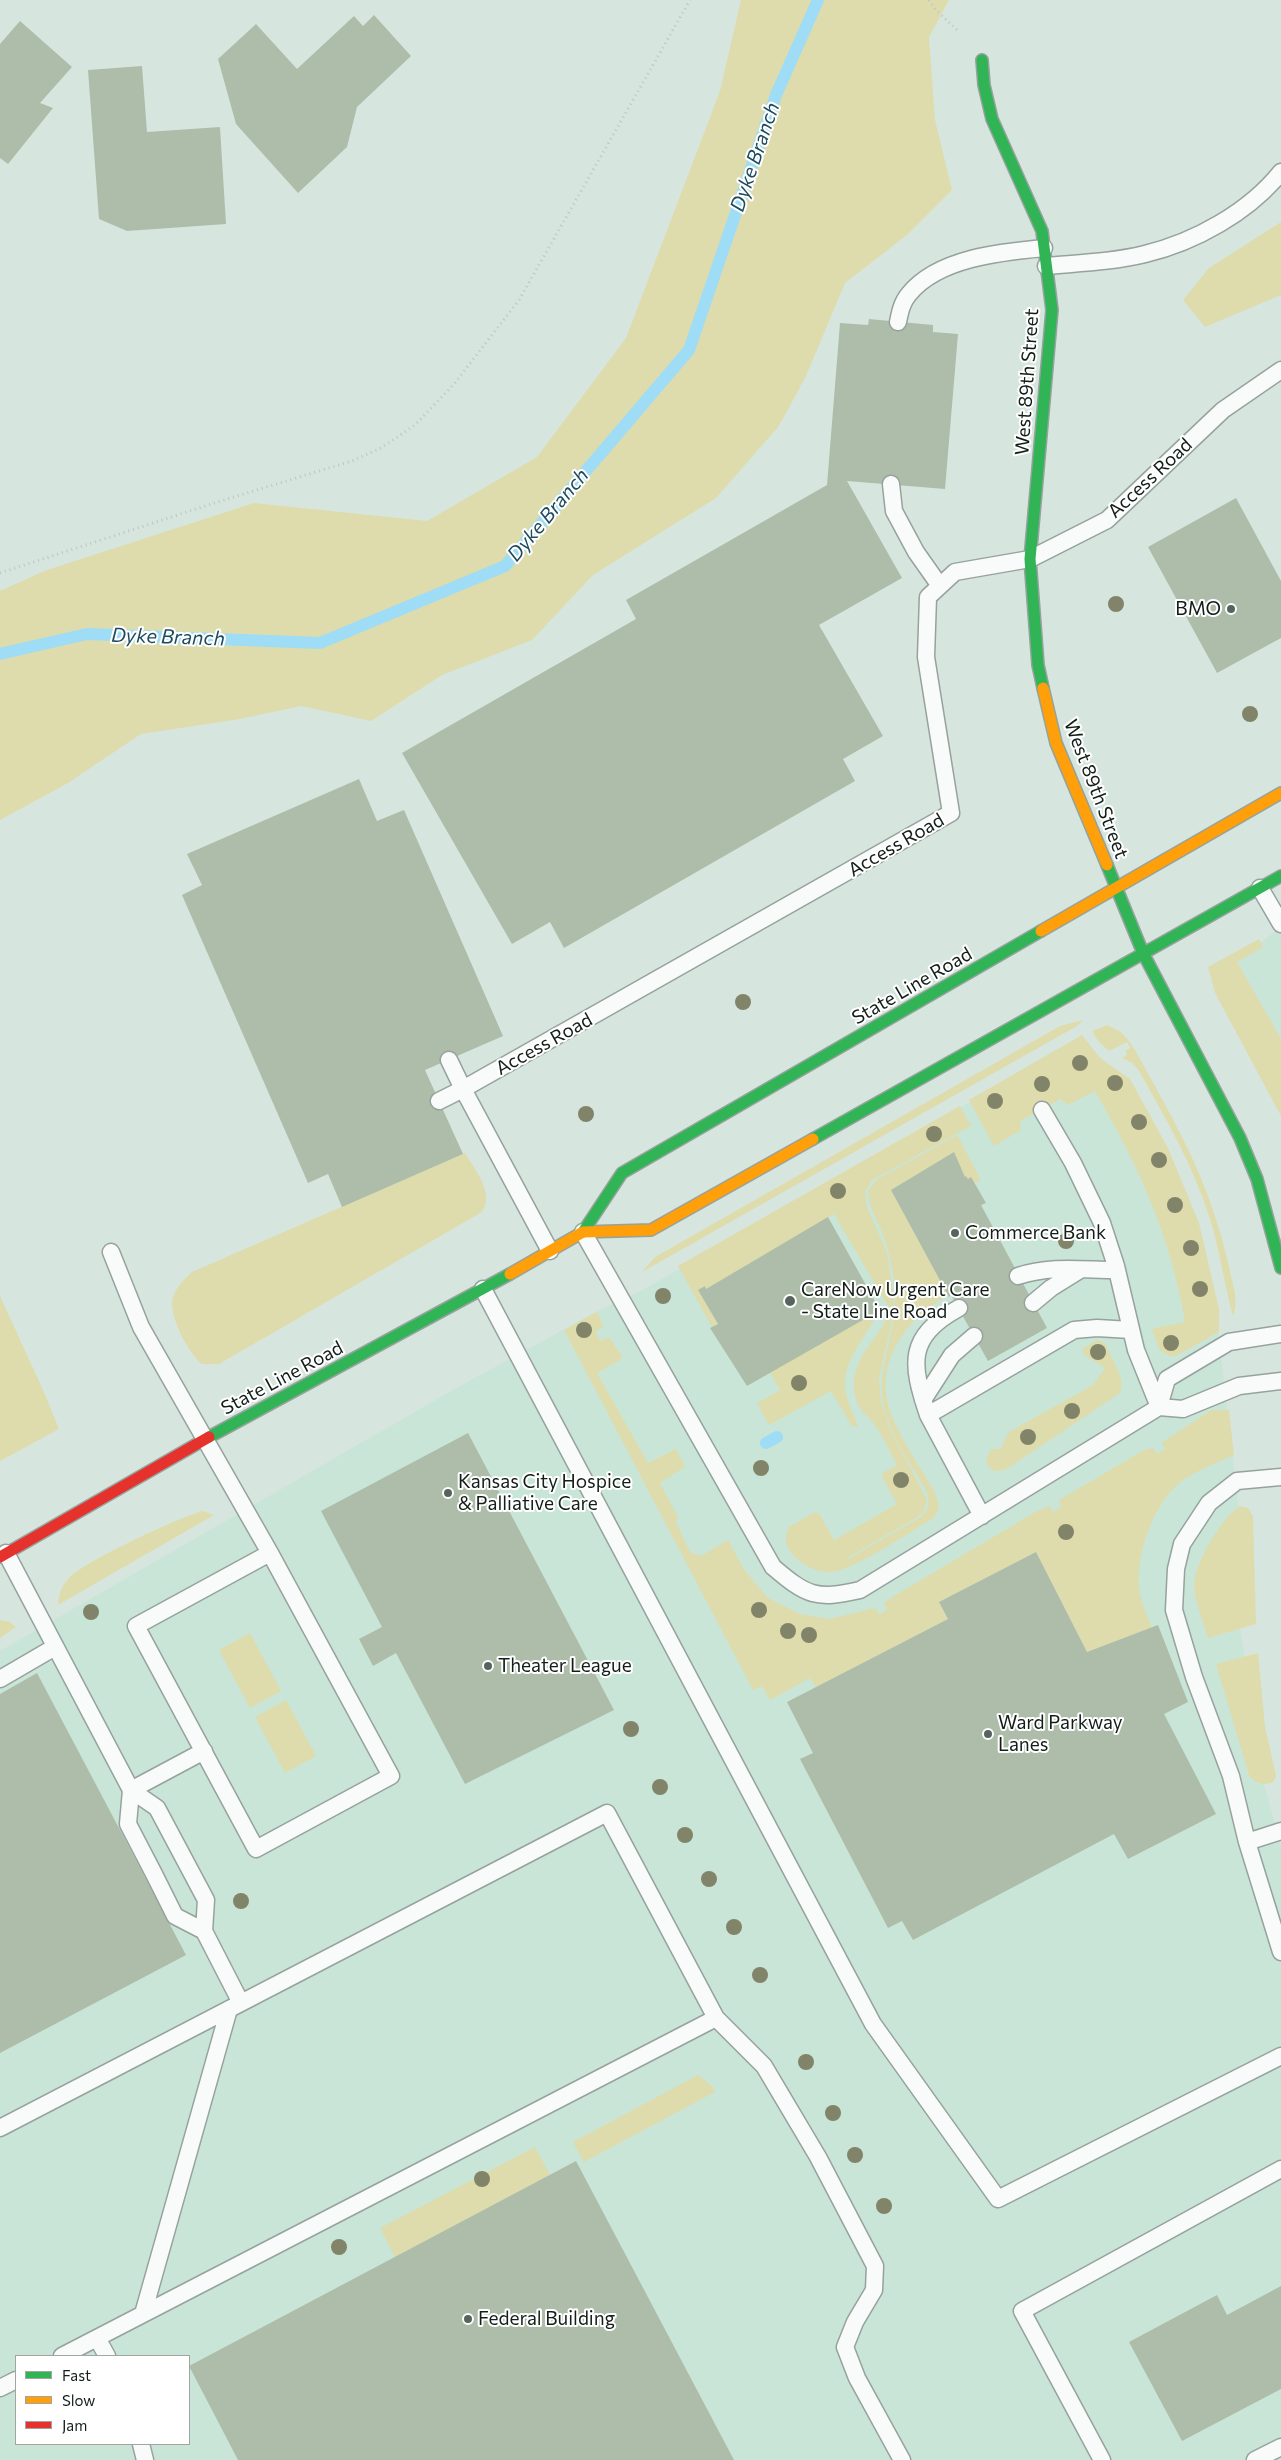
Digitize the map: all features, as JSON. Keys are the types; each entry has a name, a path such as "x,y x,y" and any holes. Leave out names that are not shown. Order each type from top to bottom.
{"main road":[{"name":"West 89th Street","path":"982,60 984,85 992,119 1042,231 1052,310 1030,559 1038,665 1056,743 1143,953 1240,1138 1257,1179 1281,1268"},
{"name":"State Line Road","path":"3,1555 204,1440 483,1289 583,1232 622,1173 1281,793"},
{"name":"State Line Road","path":"583,1232 651,1230 1281,876"}],"lane":[{"path":"1046,266 1110,260 1146,254 1184,241 1223,221 1259,196 1281,172"},
{"path":"898,322 901,307 908,294 923,281 938,272 983,255 1044,248"},
{"name":"Access Road","path":"463,1089 951,813 926,657 928,597 955,572 1030,559 1107,520 1223,410 1281,370"},
{"path":"891,484 894,511 897,518 916,552 940,586"},
{"path":"1260,888 1281,924"},
{"path":"449,1060 550,1251"},
{"path":"439,1101 463,1089"},
{"path":"1042,1110 1092,1198 1102,1223 1117,1270 1131,1330 1159,1407"},
{"path":"583,1232 773,1567 792,1584 811,1594 835,1596 860,1590 1159,1407 1183,1409 1239,1386 1281,1382"},
{"path":"110,1252 141,1327 204,1440 270,1552 391,1776 256,1849 136,1626 270,1552"},
{"path":"1018,1276 1038,1269 1117,1270"},
{"path":"1033,1303 1050,1288 1080,1270"},
{"path":"483,1289 873,2024 998,2199 1281,2056"},
{"path":"959,1308 942,1318 922,1340 917,1350 915,1367 926,1407 982,1516"},
{"path":"926,1407 1074,1330 1097,1328 1131,1330"},
{"path":"1159,1407 1167,1379 1229,1342 1281,1334"},
{"path":"926,1407 952,1355 974,1336"},
{"path":"1281,1477 1237,1482 1210,1503 1182,1544 1176,1569 1174,1610 1194,1677 1231,1776 1247,1842 1281,1952"},
{"path":"3,1555 132,1790 157,1808 206,1900 204,1932 235,2006 143,2314"},
{"path":"0,1679 55,1647"},
{"path":"132,1790 204,1751"},
{"path":"132,1790 128,1824 175,1916 204,1932"},
{"path":"0,2128 607,1813 716,2018 764,2066 818,2157 875,2266 874,2290 855,2322 845,2347 857,2378 902,2460"},
{"path":"1247,1842 1281,1831"},
{"path":"64,2355 716,2018"},
{"path":"1102,2460 1022,2310 1281,2169"},
{"path":"97,2338 106,2355"},
{"path":"0,2388 15,2380"},
{"path":"141,2445 145,2460"},
{"path":"1256,2460 1281,2447"}],"path":[{"path":"0,573 352,461 381,448 415,425 454,384 518,300 690,0"},
{"path":"930,0 935,10 959,32"}],"shaded area":[{"path":"741,0 949,0 929,37 935,120 952,190 907,235 845,283 806,376 779,426 716,498 593,575 532,640 442,675 371,721 301,706 240,719 141,734 68,783 0,820 0,591 44,571 254,503 427,521 537,457 626,338 720,91"},
{"path":"1281,222 1281,295 1205,327 1183,300 1209,268"},
{"path":"1281,927 1281,1065 1232,964"},
{"path":"1259,939 1263,947 1237,962 1281,1039 1281,1116 1215,993 1208,967"},
{"path":"1083,1020 1077,1026 642,1272 655,1257 1060,1026"},
{"path":"1107,1025 1123,1034 1135,1050 1177,1126 1208,1195 1224,1244 1234,1288 1235,1310 1233,1316 1213,1231 1196,1181 1179,1144 1139,1071 1132,1063 1122,1058 1127,1055 1125,1051 1130,1048 1127,1042 1109,1051 1098,1041 1092,1031"},
{"path":"1082,1035 1100,1058 1130,1079 1168,1148 1199,1223 1219,1309 1219,1332 1176,1356 1170,1356 1160,1351 1152,1330 1185,1322 1171,1259 1162,1230 1139,1174 1095,1091 1068,1105 1061,1099 1020,1121 1021,1130 994,1146 969,1100"},
{"path":"1083,1043 1112,1067 1218,1330 1239,1512 1240,1626 1264,1784 1281,1847 1281,2460 0,2460 0,1651 453,1390 596,1312 643,1290 1069,1045"},
{"path":"960,1106 971,1126 872,1180 865,1192 867,1207 887,1252 894,1299 891,1324 879,1378 881,1401 890,1429 927,1500 924,1511 919,1516 847,1558 919,1518 927,1510 928,1503 927,1492 903,1453 889,1424 882,1395 884,1366 894,1315 895,1288 889,1252 871,1207 868,1191 876,1180 957,1135 981,1180 975,1183 965,1177 953,1153 891,1190 948,1295 931,1306 904,1333 888,1365 886,1383 888,1403 895,1423 935,1493 938,1510 932,1519 853,1565 830,1572 816,1570 807,1566 789,1550 786,1540 789,1527 813,1513 819,1513 834,1540 897,1504 882,1477 883,1473 897,1465 879,1430 858,1405 854,1386 856,1371 861,1358 883,1326 888,1306 834,1214 706,1289 704,1286 699,1290 718,1324 712,1327 678,1266"},
{"path":"465,1153 485,1189 485,1205 482,1212 219,1364 202,1364 191,1352 176,1323 172,1304 176,1290 192,1272"},
{"path":"0,1296 59,1429 0,1461"},
{"path":"596,1312 603,1327 595,1332 601,1341 609,1337 622,1356 620,1360 597,1373 648,1463 676,1449 685,1467 660,1483 678,1517 676,1522 690,1552 701,1556 728,1540 745,1571 768,1598 800,1614 829,1619 875,1608 879,1614 887,1610 884,1603 894,1596 1037,1511 1050,1506 1053,1512 1061,1507 1059,1501 1066,1496 1144,1450 1153,1448 1157,1454 1165,1449 1162,1443 1164,1441 1211,1410 1229,1410 1234,1455 1182,1481 1172,1490 1154,1517 1143,1549 1139,1581 1141,1599 1152,1628 1087,1652 1036,1552 939,1602 948,1619 816,1687 810,1678 770,1700 762,1686 753,1690 564,1330"},
{"path":"877,1312 876,1317 855,1351 846,1372 846,1394 858,1427 852,1426 831,1391 769,1425 757,1403 780,1390 770,1372"},
{"path":"1097,1340 1105,1343 1117,1368 1122,1388 1120,1393 1005,1470 995,1471 989,1468 986,1459 991,1449 1000,1449 1009,1432 1093,1385 1105,1368 1084,1355 1082,1349"},
{"path":"1240,1506 1248,1508 1253,1516 1256,1624 1208,1638 1196,1598 1195,1576 1210,1542 1225,1520"},
{"path":"203,1511 214,1515 58,1605 63,1586 79,1570 134,1540 175,1521"},
{"path":"0,1620 10,1622 16,1627 0,1638"},
{"path":"250,1633 281,1691 250,1708 219,1650"},
{"path":"1258,1653 1265,1726 1276,1776 1273,1782 1266,1784 1257,1782 1249,1775 1216,1664"},
{"path":"286,1700 316,1756 285,1773 255,1717"},
{"path":"698,2075 712,2086 715,2092 584,2162 573,2142"},
{"path":"535,2147 550,2175 395,2257 380,2228"}],"building":[{"path":"374,15 411,56 357,107 347,147 298,193 236,124 218,59 256,24 297,69 354,16 363,26"},
{"path":"20,21 72,67 40,103 53,108 8,164 0,158 0,44"},
{"path":"142,66 147,132 220,127 226,224 127,231 99,219 88,70"},
{"path":"869,319 933,325 933,332 958,334 945,489 847,481 902,578 819,625 883,736 843,759 855,781 564,948 550,922 512,944 402,753 636,619 626,600 827,485 840,323 868,325"},
{"name":"BMO","path":"1236,498 1281,581 1281,638 1217,673 1148,547"},
{"path":"359,779 377,821 404,810 503,1036 425,1070 463,1154 342,1207 328,1174 308,1183 182,895 202,885 187,854"},
{"name":"Commerce Bank","path":"954,1152 965,1177 968,1179 971,1177 986,1203 981,1205 1047,1328 988,1361 951,1295 949,1297 891,1190"},
{"name":"CareNow Urgent Care - State Line Road","path":"828,1217 881,1312 878,1314 877,1312 747,1386 710,1328 718,1324 698,1290 705,1286 706,1289"},
{"path":"468,1433 614,1710 465,1784 396,1653 373,1666 359,1639 382,1627 321,1511"},
{"name":"Ward Parkway Lanes","path":"1036,1552 1087,1652 1158,1625 1188,1702 1164,1714 1216,1814 1128,1859 1114,1834 913,1940 902,1921 888,1928 800,1759 813,1753 787,1702 948,1619 939,1602"},
{"path":"37,1673 186,1955 0,2053 0,1694"},
{"name":"Federal Building","path":"576,2161 734,2460 238,2460 190,2365"},
{"path":"1281,2286 1281,2389 1182,2441 1129,2342 1217,2295 1227,2315"}],"waterway":[{"name":"Dyke Branch","path":"0,654 87,634 320,643 505,566 689,350 776,95 818,0"},
{"path":"766,1443 777,1437"}],"traffic: fast":[{"path":"982,60 984,85 992,119 1042,231 1052,310 1030,559 1038,665 1043,688"},
{"path":"1107,865 1143,953 1240,1138 1257,1179 1281,1268"},
{"path":"813,1139 1281,876"},
{"path":"583,1232 622,1173 1041,931"},
{"path":"209,1437 510,1274"}],"traffic: slow":[{"path":"1043,688 1056,743 1107,865"},
{"path":"1041,931 1281,793"},
{"path":"510,1274 583,1232 651,1230 813,1139"}],"traffic: jam":[{"path":"0,1557 209,1437"}],"place":[{"name":"BMO","path":"1231,609"},
{"name":"Commerce Bank","path":"955,1233"},
{"name":"CareNow Urgent Care - State Line Road","path":"790,1301"},
{"name":"Kansas City Hospice & Palliative Care","path":"448,1493"},
{"name":"Theater League","path":"488,1666"},
{"name":"Ward Parkway Lanes","path":"988,1734"},
{"name":"Federal Building","path":"468,2319"}]}
